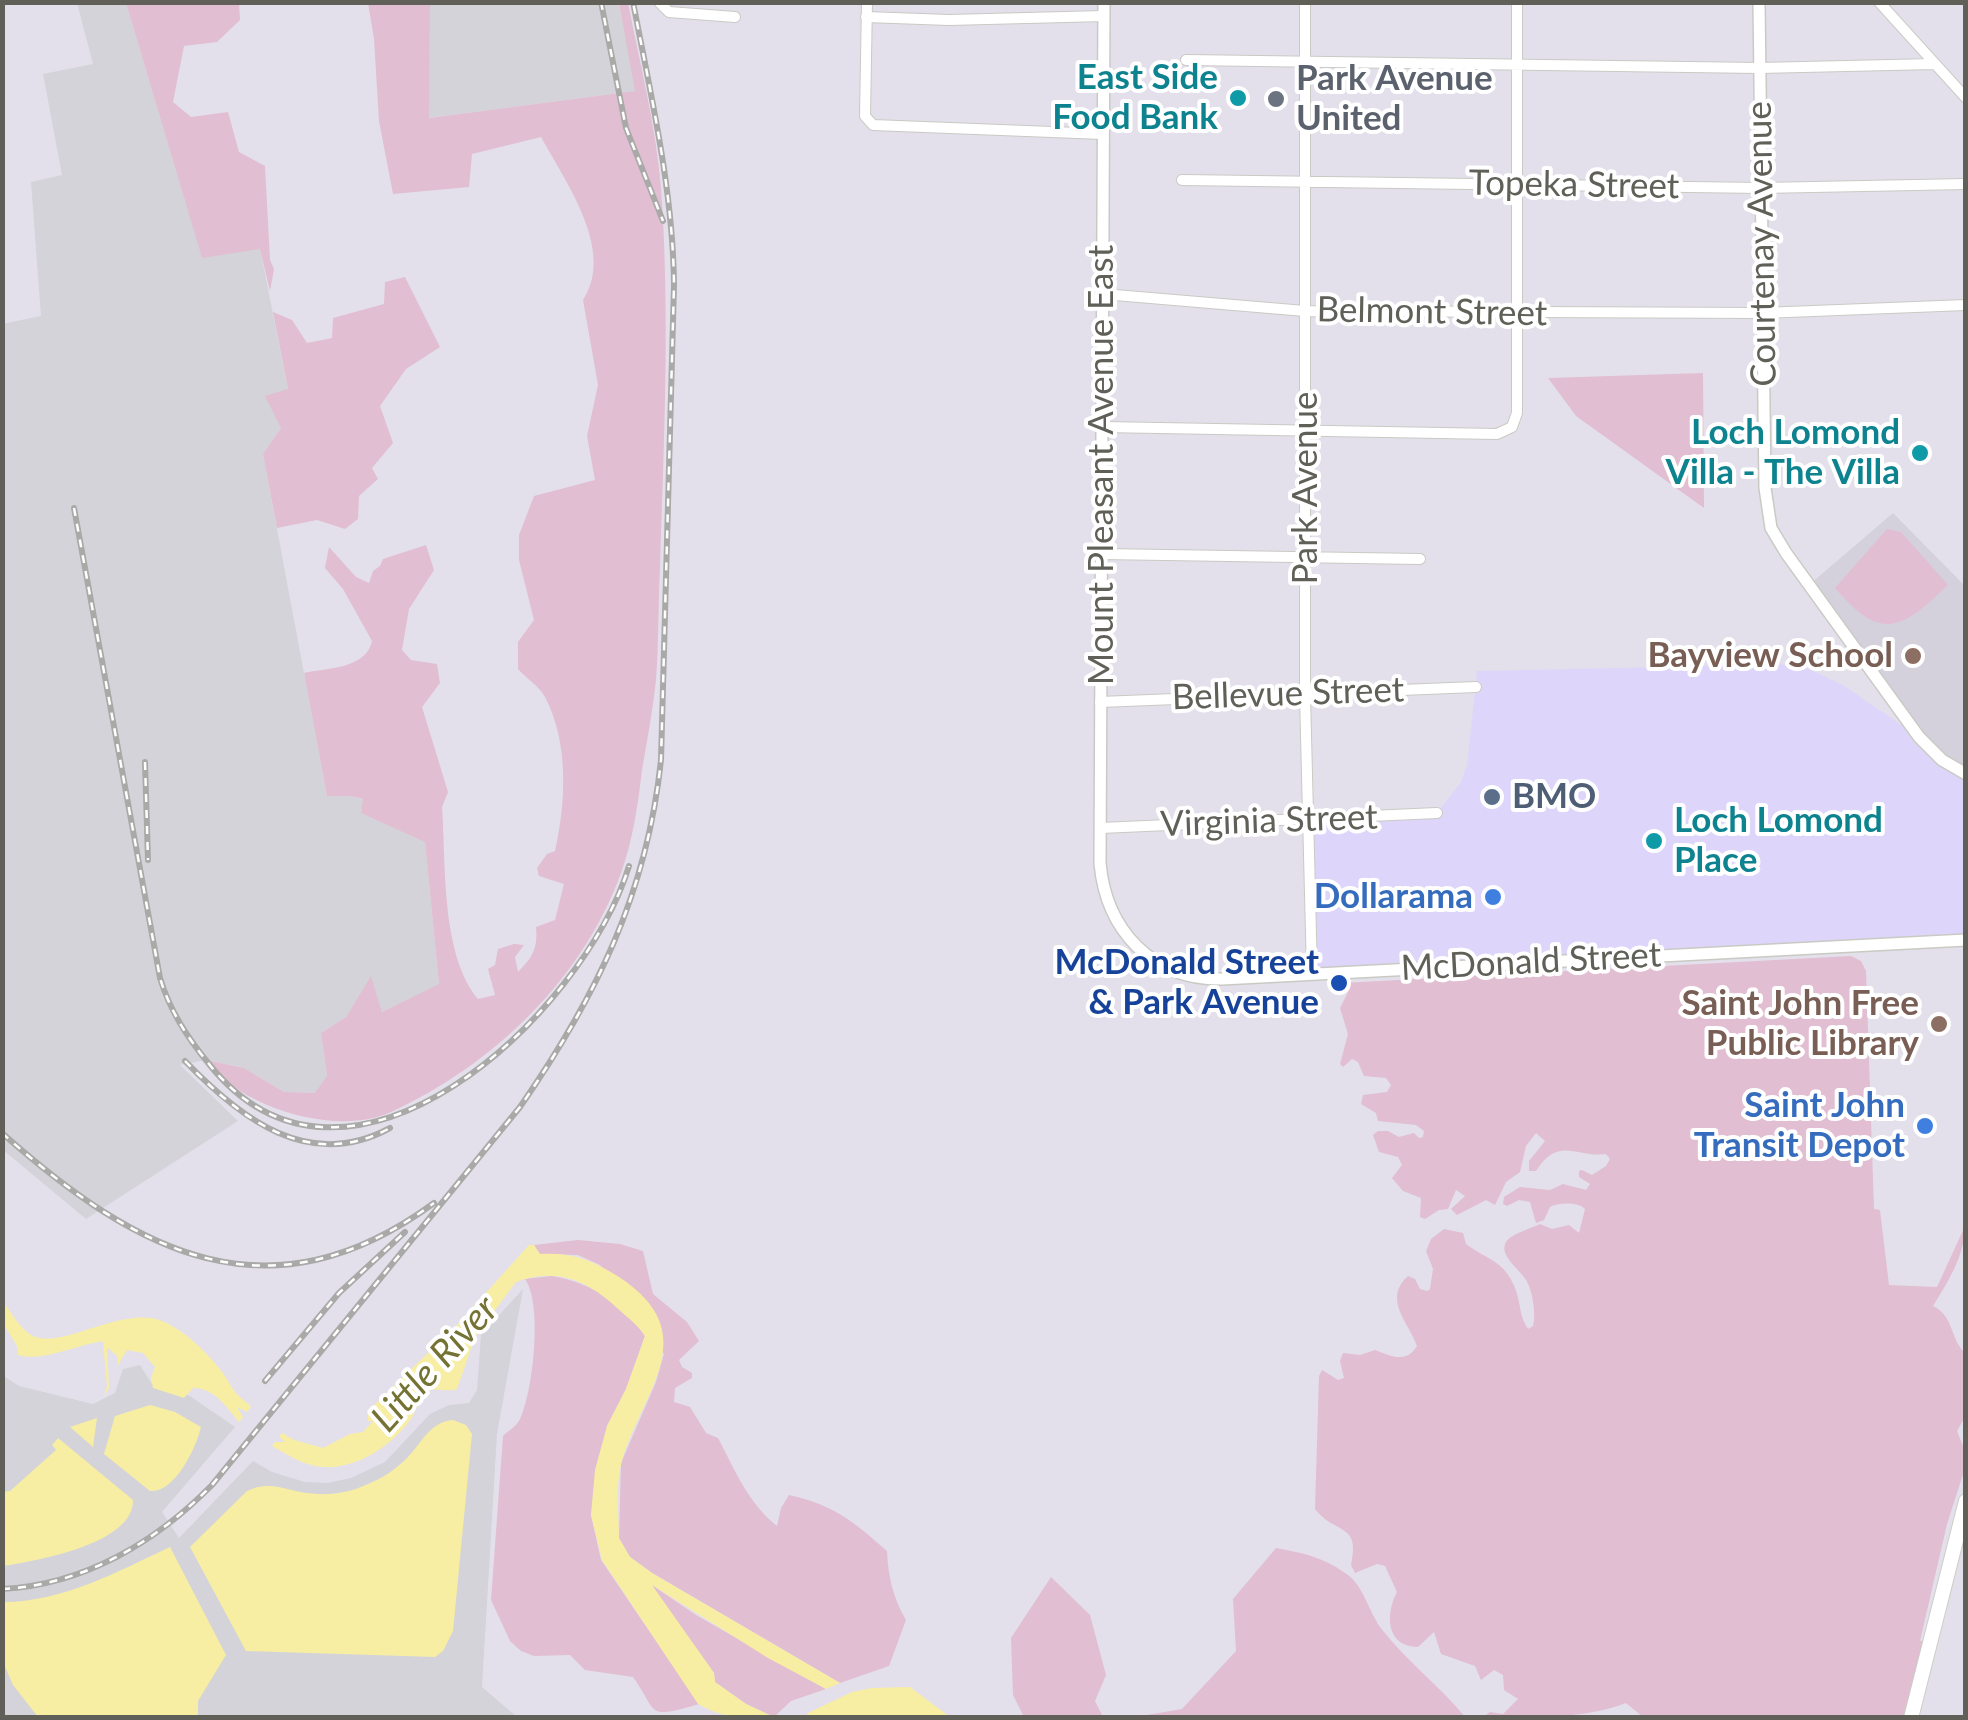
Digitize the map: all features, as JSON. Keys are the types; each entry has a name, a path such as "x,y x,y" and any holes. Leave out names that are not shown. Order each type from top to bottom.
{"main road":[{"path":"1912,1718 1965,1502"}],"street":[{"path":"660,2 669,12 736,17"},
{"path":"867,2 865,116 869,123 1104,134"},
{"name":"Park Avenue","path":"1305,2 1306,695 1312,974"},
{"path":"1102,428 1497,434 1512,427 1517,413 1517,2"},
{"name":"Courtenay Avenue","path":"1758,2 1765,488 1771,528 1920,737 1942,760 1966,774"},
{"path":"1878,2 1966,98"},
{"path":"866,16 949,20 1104,9"},
{"name":"Mount Pleasant Avenue East","path":"1104,9 1100,871 1105,897 1117,923"},
{"path":"1186,60 1760,68 1934,64"},
{"name":"Topeka Street","path":"1182,180 1762,188 1966,184"},
{"name":"Belmont Street","path":"1103,294 1305,311 1515,314 1762,313 1966,305"},
{"path":"1102,554 1420,559"},
{"name":"Bellevue Street","path":"1100,702 1476,687"},
{"name":"Virginia Street","path":"1101,828 1436,814"},
{"name":"McDonald Street","path":"1117,923 1136,948 1150,958 1193,976 1256,978 1966,940"}],"shaded area":[{"path":"77,3 126,3 202,257 260,248 288,390 281,428 263,454 327,796 364,800 361,813 425,841 439,985 382,1012 371,977 346,1017 321,1033 327,1076 316,1093 284,1092 244,1068 206,1060 180,1065 238,1121 86,1219 3,1150 2,324 41,316 31,182 62,175 43,74 93,64"},
{"path":"126,3 239,3 240,20 217,42 184,46 173,102 191,117 228,112 239,152 265,166 270,260 274,269 270,291 260,249 202,258"},
{"path":"368,3 430,3 429,118 635,91 619,3 628,3 652,118 661,188 664,425 655,691 632,835 604,912 558,983 498,1044 429,1093 391,1112 344,1121 318,1119 265,1104 221,1077 206,1060 244,1068 284,1092 315,1093 327,1076 321,1033 346,1017 371,976 382,1012 439,984 425,842 361,813 363,799 327,796 304,673 354,662 372,641 343,589 325,568 329,547 356,577 369,583 383,559 426,545 434,570 409,609 402,650 411,660 437,664 440,683 422,707 448,792 442,807 451,934 466,980 478,999 495,995 488,969 495,965 498,949 524,945 515,957 518,972 533,952 536,927 555,920 564,884 539,876 537,868 547,854 555,851 561,813 562,753 543,693 518,669 518,642 534,620 519,560 519,535 534,496 595,480 587,436 598,385 583,300 592,281 591,238 574,195 541,137 472,154 469,187 393,194 379,121"},
{"path":"430,3 619,3 636,91 428,118"},
{"path":"405,277 440,347 406,369 380,406 393,443 372,468 378,479 359,496 358,519 345,529 317,520 277,528 263,454 281,428 265,396 288,389 273,312 292,320 307,343 332,338 333,318 384,304 385,282"},
{"path":"1703,373 1704,508 1576,416 1548,378"},
{"name":"Bayview School","path":"1893,513 1965,586 1965,774 1942,760 1809,585"},
{"path":"1887,529 1901,532 1948,585 1918,612 1892,624 1866,617 1835,588"},
{"path":"1798,664 1843,685 1965,774 1965,940 1312,974 1307,819 1437,813 1461,782 1467,765 1477,671"},
{"path":"1851,956 1861,961 1866,971 1874,1209 1880,1210 1889,1285 1937,1287 1965,1226 1959,1258 1933,1306 1945,1316 1965,1353 1965,1417 1957,1431 1965,1451 1965,1468 1947,1524 1920,1641 1929,1640 1911,1717 1643,1717 1626,1703 1574,1715 1483,1717 1490,1712 1503,1714 1518,1699 1504,1690 1503,1675 1494,1670 1481,1680 1475,1666 1441,1654 1434,1632 1418,1647 1400,1642 1390,1619 1397,1592 1385,1566 1377,1564 1355,1573 1349,1535 1315,1509 1319,1376 1322,1370 1338,1380 1344,1378 1340,1361 1343,1353 1360,1355 1375,1350 1398,1357 1413,1352 1417,1346 1400,1311 1397,1293 1408,1276 1415,1279 1420,1289 1430,1289 1433,1269 1426,1251 1431,1239 1444,1229 1463,1233 1466,1244 1506,1272 1525,1324 1528,1329 1533,1326 1529,1286 1506,1255 1505,1244 1540,1224 1552,1229 1569,1225 1579,1233 1585,1209 1573,1204 1554,1205 1544,1220 1536,1223 1530,1202 1519,1200 1507,1206 1503,1204 1504,1197 1520,1187 1550,1190 1563,1184 1586,1190 1590,1184 1579,1177 1579,1171 1592,1175 1610,1159 1606,1154 1560,1151 1544,1160 1536,1171 1529,1171 1529,1161 1545,1141 1536,1133 1526,1146 1520,1172 1506,1182 1495,1205 1486,1200 1457,1215 1451,1209 1465,1196 1456,1190 1448,1209 1425,1219 1420,1217 1421,1198 1403,1191 1392,1178 1402,1165 1398,1157 1379,1152 1373,1135 1388,1131 1399,1137 1414,1133 1419,1138 1424,1131 1416,1125 1378,1121 1376,1113 1361,1104 1363,1095 1387,1092 1391,1085 1386,1078 1364,1076 1358,1062 1352,1059 1343,1067 1340,1064 1348,1034 1340,1008 1350,988 1342,983"},
{"path":"578,1240 620,1244 643,1251 653,1294 687,1322 699,1341 679,1360 692,1378 675,1388 674,1402 690,1407 706,1433 718,1438 743,1485 767,1517 777,1526 789,1495 805,1499 842,1515 887,1551 892,1587 906,1620 889,1666 840,1683 630,1557 619,1539 621,1463 664,1354 600,1265 578,1255 539,1254 534,1245"},
{"path":"552,1276 605,1296 645,1336 626,1389 607,1426 591,1515 601,1560 699,1704 661,1712 651,1706 633,1677 585,1670 570,1655 534,1656 521,1651 510,1641 491,1600 503,1436 520,1419 532,1370 534,1308 525,1279"},
{"path":"523,1289 497,1434 482,1687 517,1717 3,1717 2,1375 19,1386 93,1404 115,1393 123,1369 140,1365 152,1384 190,1396 235,1427 162,1512 179,1538 253,1461 272,1472 305,1482 351,1478 385,1462 430,1414 449,1405 469,1403 477,1390 481,1335"},
{"path":"1276,1548 1314,1557 1348,1575 1390,1639 1465,1717 1135,1717 1182,1709 1236,1651 1233,1599"},
{"path":"1051,1577 1090,1615 1106,1675 1095,1701 1103,1717 1024,1717 1013,1695 1011,1638"},
{"path":"649,1583 696,1615 826,1689 791,1701 774,1717 746,1704 715,1682 714,1673"}],"water":[{"name":"Little River","path":"529,1245 534,1245 540,1254 572,1256 609,1271 645,1298 659,1320 661,1364 631,1435 619,1480 619,1538 630,1557 840,1683 826,1689 768,1658 652,1585 714,1673 715,1682 746,1704 774,1717 735,1717 707,1709 698,1704 602,1560 591,1515 595,1470 607,1426 626,1389 645,1336 606,1299 583,1284 545,1276 516,1282 475,1337 457,1389 426,1392 411,1419 369,1456 343,1466 315,1466 272,1446 285,1442 279,1436 282,1433 323,1448 363,1432 373,1421 368,1421 368,1411 457,1325"},
{"path":"2,1300 24,1329 45,1339 129,1319 162,1321 203,1350 251,1406 247,1412 237,1407 243,1417 239,1422 207,1391 193,1388 184,1398 153,1388 155,1367 143,1353 127,1350 118,1365 117,1356 107,1347 109,1388 104,1397 107,1386 103,1341 49,1355 18,1355 3,1323"},
{"path":"150,1405 175,1412 201,1427 176,1477 159,1490 150,1491 104,1454 115,1416"},
{"path":"97,1418 93,1447 70,1427"},
{"path":"453,1420 466,1425 472,1434 453,1631 443,1651 435,1657 246,1651 190,1547 247,1491 270,1486 323,1494 361,1487 398,1466 432,1429"},
{"path":"58,1438 133,1500 129,1515 118,1528 81,1548 3,1566 3,1492 10,1491 56,1450 52,1445"},
{"path":"170,1547 226,1655 198,1701 198,1717 38,1717 13,1685 3,1662 3,1602 68,1591"},
{"path":"910,1687 950,1717 805,1717 852,1692"}],"railway":[{"path":"601,2 626,128 663,221"},
{"path":"2,1589 62,1579 117,1557 167,1525 212,1485 520,1107 572,1025 614,942 644,855 661,760 674,285 665,178 633,2"},
{"path":"74,508 160,978 174,1013 201,1054 265,1112 327,1127 391,1117 454,1086 513,1040 564,984 604,924 629,866"},
{"path":"145,762 148,860"},
{"path":"185,1061 229,1102 278,1133 332,1144 360,1140 390,1128"},
{"path":"2,1133 104,1212 155,1240 208,1258 261,1265 316,1260 374,1239 434,1203"},
{"path":"265,1381 339,1293 405,1232"}],"place":[{"name":"East Side Food Bank","path":"1238,98"},
{"name":"Park Avenue United","path":"1276,99"},
{"name":"Loch Lomond Villa - The Villa","path":"1920,453"},
{"name":"Bayview School","path":"1913,656"},
{"name":"BMO","path":"1492,797"},
{"name":"Loch Lomond Place","path":"1654,841"},
{"name":"Dollarama","path":"1493,897"},
{"name":"McDonald Street & Park Avenue","path":"1339,983"},
{"name":"Saint John Free Public Library","path":"1939,1024"},
{"name":"Saint John Transit Depot","path":"1925,1126"}]}
